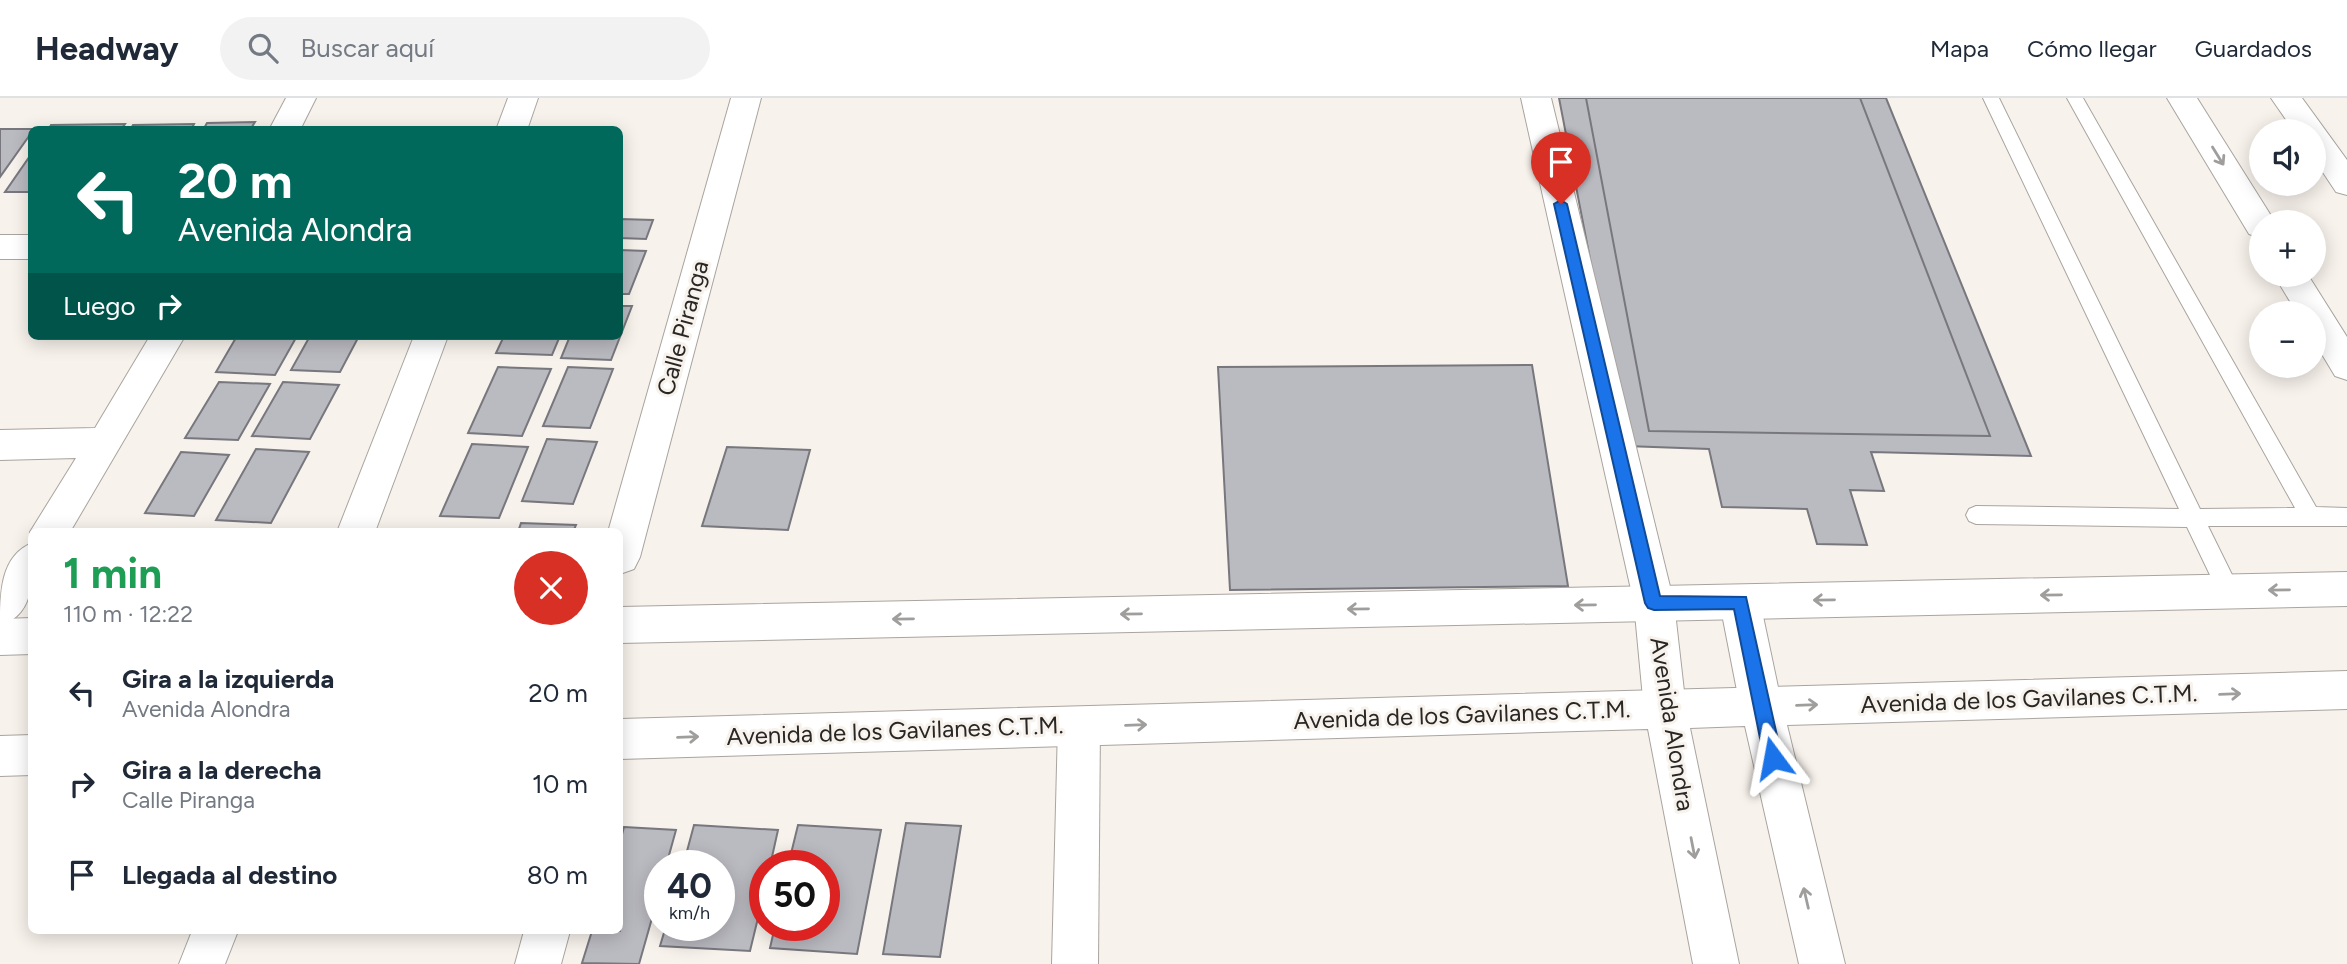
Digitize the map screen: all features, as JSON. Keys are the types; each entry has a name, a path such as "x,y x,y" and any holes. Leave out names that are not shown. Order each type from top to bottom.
{"street":[{"path":"286,126 302,98"},
{"path":"512,126 523,98"},
{"name":"Calle Piranga","path":"623,546 746,98"},
{"path":"623,625 1654,603 1536,98"},
{"path":"2182,98 2251,210"},
{"path":"2286,98 2301,119"},
{"path":"2326,153 2347,184"},
{"path":"0,247 28,247"},
{"path":"2298,287 2347,366"},
{"path":"52,528 167,340"},
{"path":"358,528 429,340"},
{"path":"0,445 106,442"},
{"path":"0,609 28,565"},
{"path":"1822,964 1761,706 1740,602 2347,589"},
{"name":"Avenida Alondra","path":"1716,964 1665,709 1654,603 1740,602"},
{"path":"0,637 28,636"},
{"name":"Avenida de los Gavilanes C.T.M.","path":"623,739 2347,690"},
{"path":"1075,964 1079,726"},
{"path":"0,756 28,755"},
{"path":"202,964 214,934"},
{"path":"538,964 546,934"}],"lane":[{"path":"1991,98 2229,592"},
{"path":"2075,98 2310,516"},
{"path":"1976,515 2347,517"}],"building":[{"path":"1559,98 1886,98 2031,456 1871,452 1884,491 1850,490 1867,545 1817,544 1807,509 1722,507 1709,449 1626,446"},
{"path":"1586,98 1860,98 1990,436 1649,431"},
{"path":"255,122 252,126 205,126 207,123"},
{"path":"125,124 124,126 51,125"},
{"path":"194,124 193,126 133,125"},
{"path":"0,129 28,129 28,137 0,177"},
{"path":"28,159 28,192 5,192"},
{"path":"623,219 653,220 646,239 623,238"},
{"path":"623,250 646,251 629,294 623,294"},
{"path":"623,306 632,306 623,329"},
{"path":"235,340 295,340 275,375 216,372"},
{"path":"308,340 357,340 340,372 291,370"},
{"path":"502,340 558,340 552,355 496,353"},
{"path":"568,340 619,340 611,360 561,358"},
{"path":"1532,365 1568,586 1230,590 1218,367"},
{"path":"498,367 551,369 522,436 468,433"},
{"path":"568,367 613,369 590,428 543,426"},
{"path":"219,382 270,384 238,440 185,438"},
{"path":"283,382 339,385 310,439 252,436"},
{"path":"547,439 597,442 573,504 522,501"},
{"path":"472,444 528,447 499,518 440,516"},
{"path":"727,447 810,450 788,530 702,526"},
{"path":"256,449 309,452 271,523 216,520"},
{"path":"181,452 229,455 194,516 145,513"},
{"path":"521,523 576,525 575,528 519,528"},
{"path":"906,823 961,826 940,957 883,954"},
{"path":"694,825 778,830 774,850 749,850 749,941 752,941 750,951 660,946 662,941 735,941 735,850 687,850"},
{"path":"798,825 881,830 857,954 770,948 772,941 840,941 840,850 792,850"},
{"path":"624,827 676,830 670,850 644,850 646,941 639,964 582,963 591,934 623,934"}],"route":[{"path":"1561,204 1654,603 1740,602 1773,758"}]}
